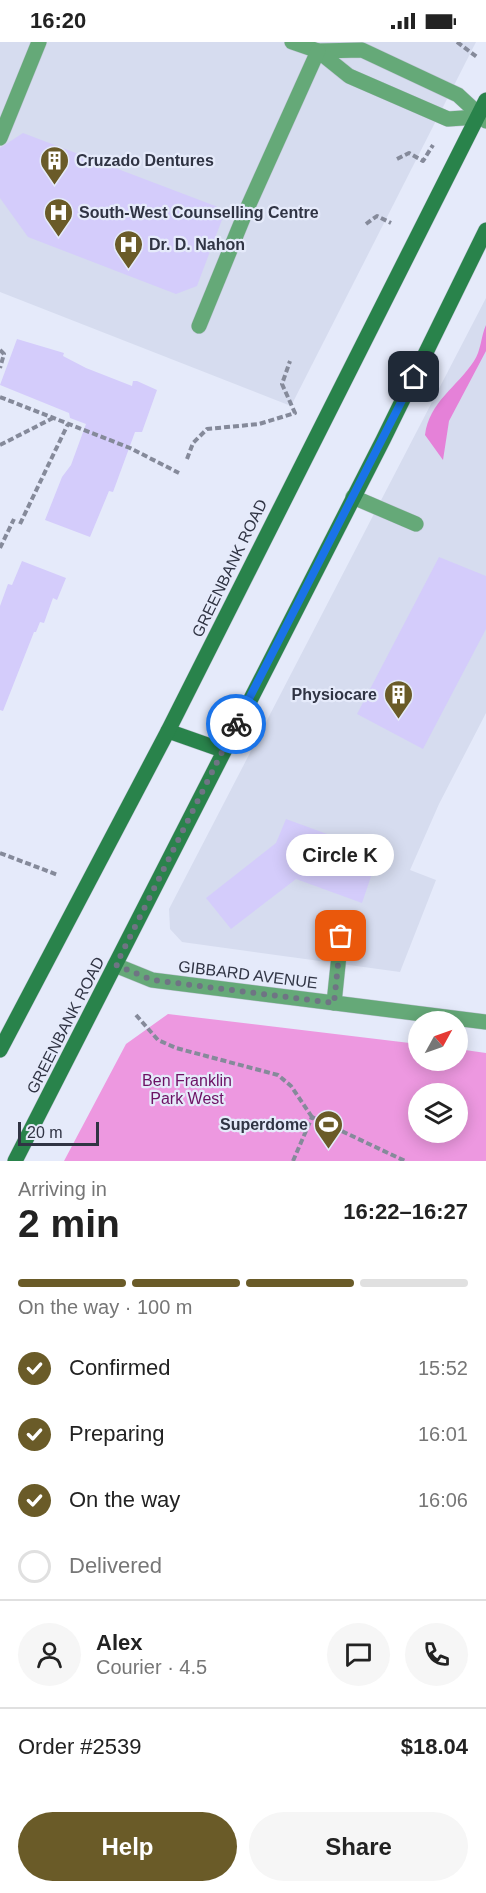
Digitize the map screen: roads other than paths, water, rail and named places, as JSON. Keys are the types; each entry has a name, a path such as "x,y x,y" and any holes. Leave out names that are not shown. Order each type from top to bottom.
{"main road":[{"name":"GREENBANK ROAD","path":"0,1050 168,731 482,119 486,100"},
{"name":"GREENBANK ROAD","path":"15,1161 116,965 222,750 353,497 486,230"},
{"path":"168,731 222,750"}],"street":[{"path":"0,138 39,42"},
{"path":"292,42 318,51 349,76 448,119 482,119"},
{"path":"318,51 362,50 458,95 482,119"},
{"path":"199,326 246,211 318,51"},
{"path":"353,497 416,524"},
{"path":"334,1003 341,936"},
{"name":"GIBBARD AVENUE","path":"116,965 152,980 486,1022"}],"place":[{"name":"Cruzado Dentures","path":"55,186"},
{"name":"South-West Counselling Centre","path":"58,238"},
{"name":"Dr. D. Nahon","path":"128,270"},
{"name":"Physiocare","path":"398,720"},
{"name":"Circle K","path":"341,936"},
{"name":"Superdome","path":"329,1150"}],"park label":[{"name":"Ben Franklin Park West","path":"187,1089"}]}
